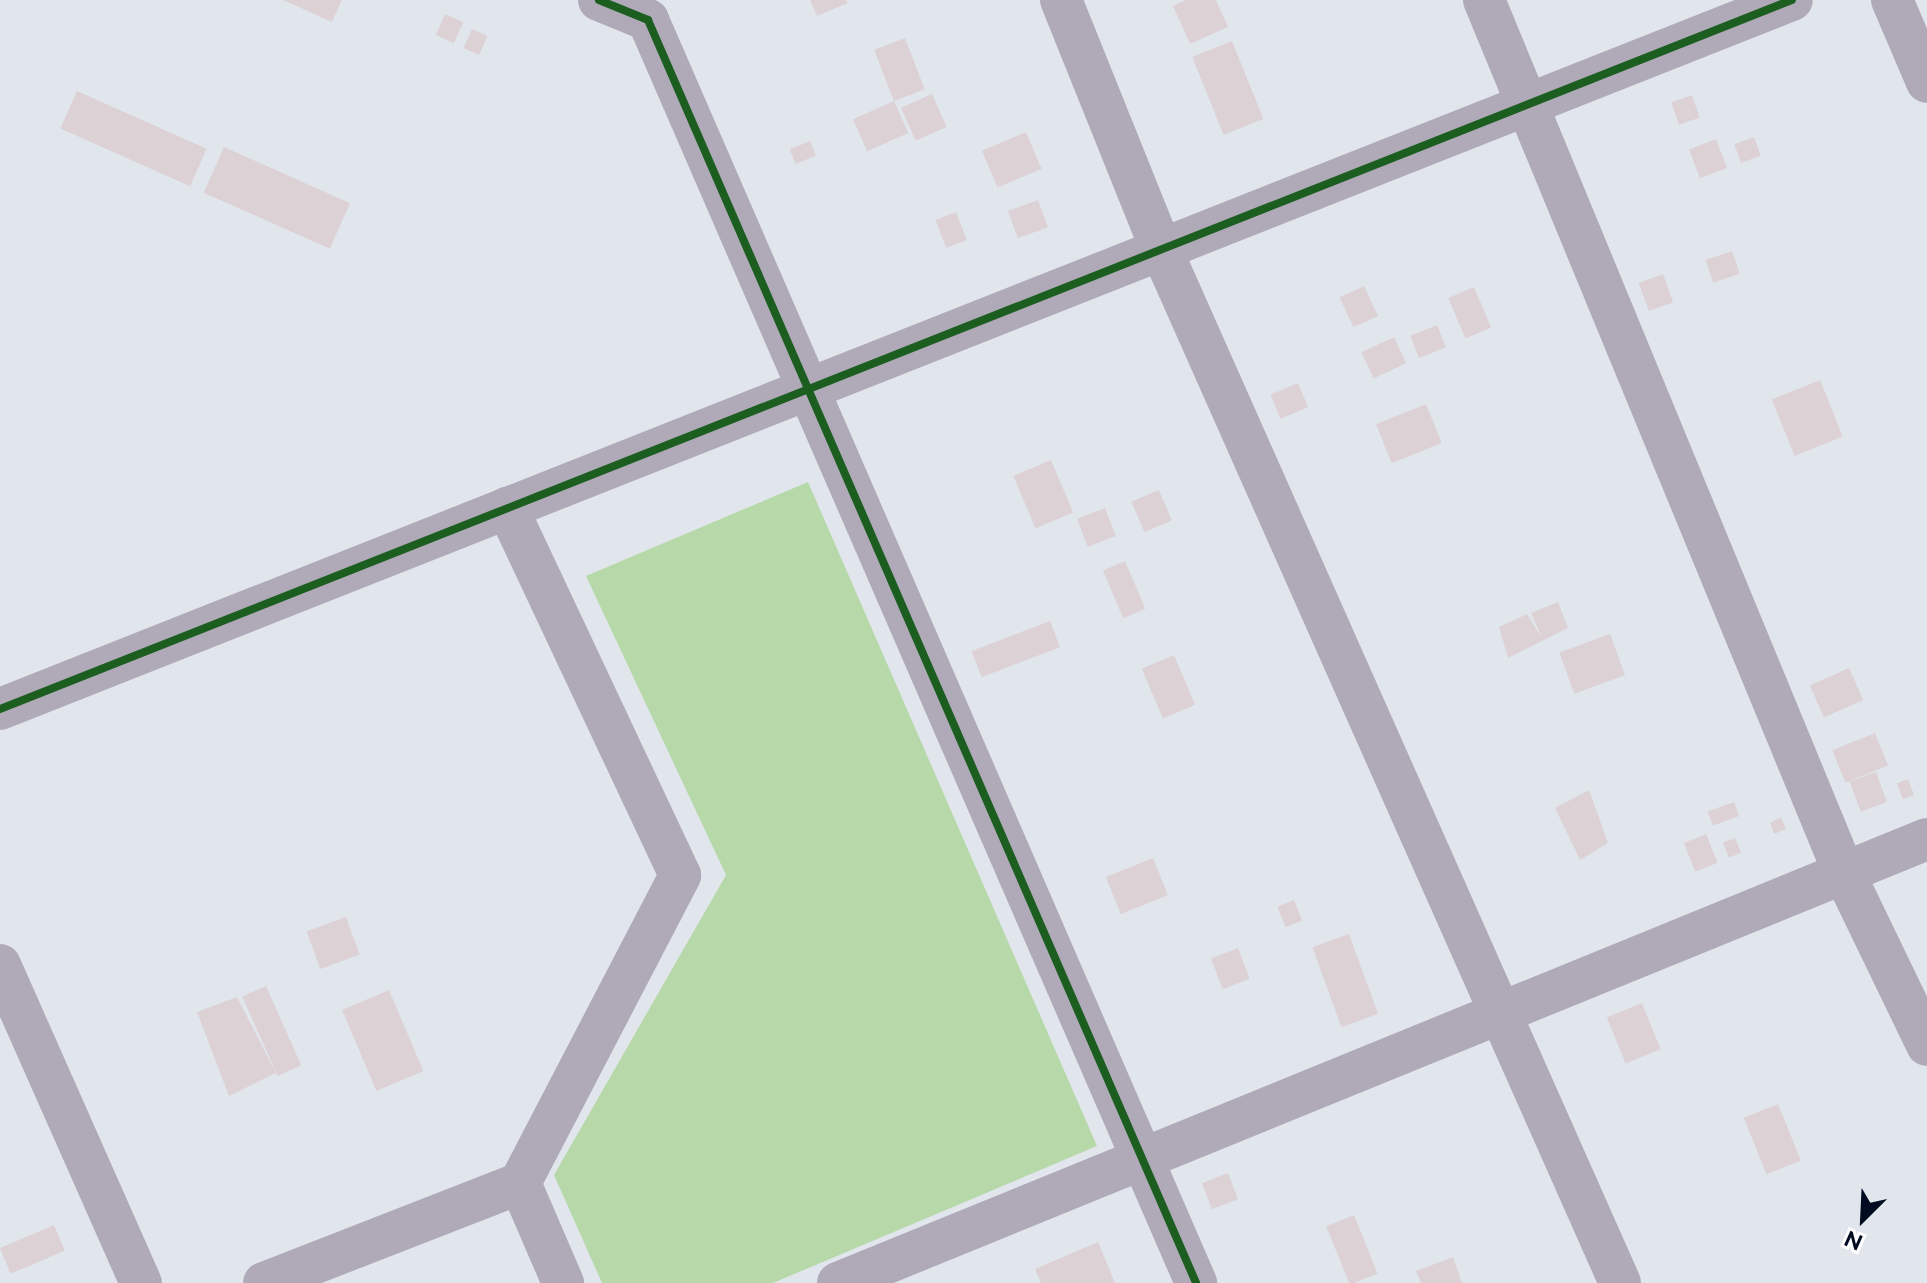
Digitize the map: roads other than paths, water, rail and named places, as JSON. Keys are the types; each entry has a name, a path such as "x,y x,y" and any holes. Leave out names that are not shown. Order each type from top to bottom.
{"street":[{"path":"599,0 648,20 1196,1283"},
{"path":"1061,0 1161,249 1620,1283"},
{"path":"1484,0 1530,103 1844,873 1927,1045"},
{"path":"0,709 1792,0"},
{"path":"1892,0 1927,82"},
{"path":"264,1283 520,1183 680,875 507,508"},
{"path":"838,1283 1927,839"},
{"path":"0,965 141,1283"},
{"path":"520,1183 563,1283"}]}
